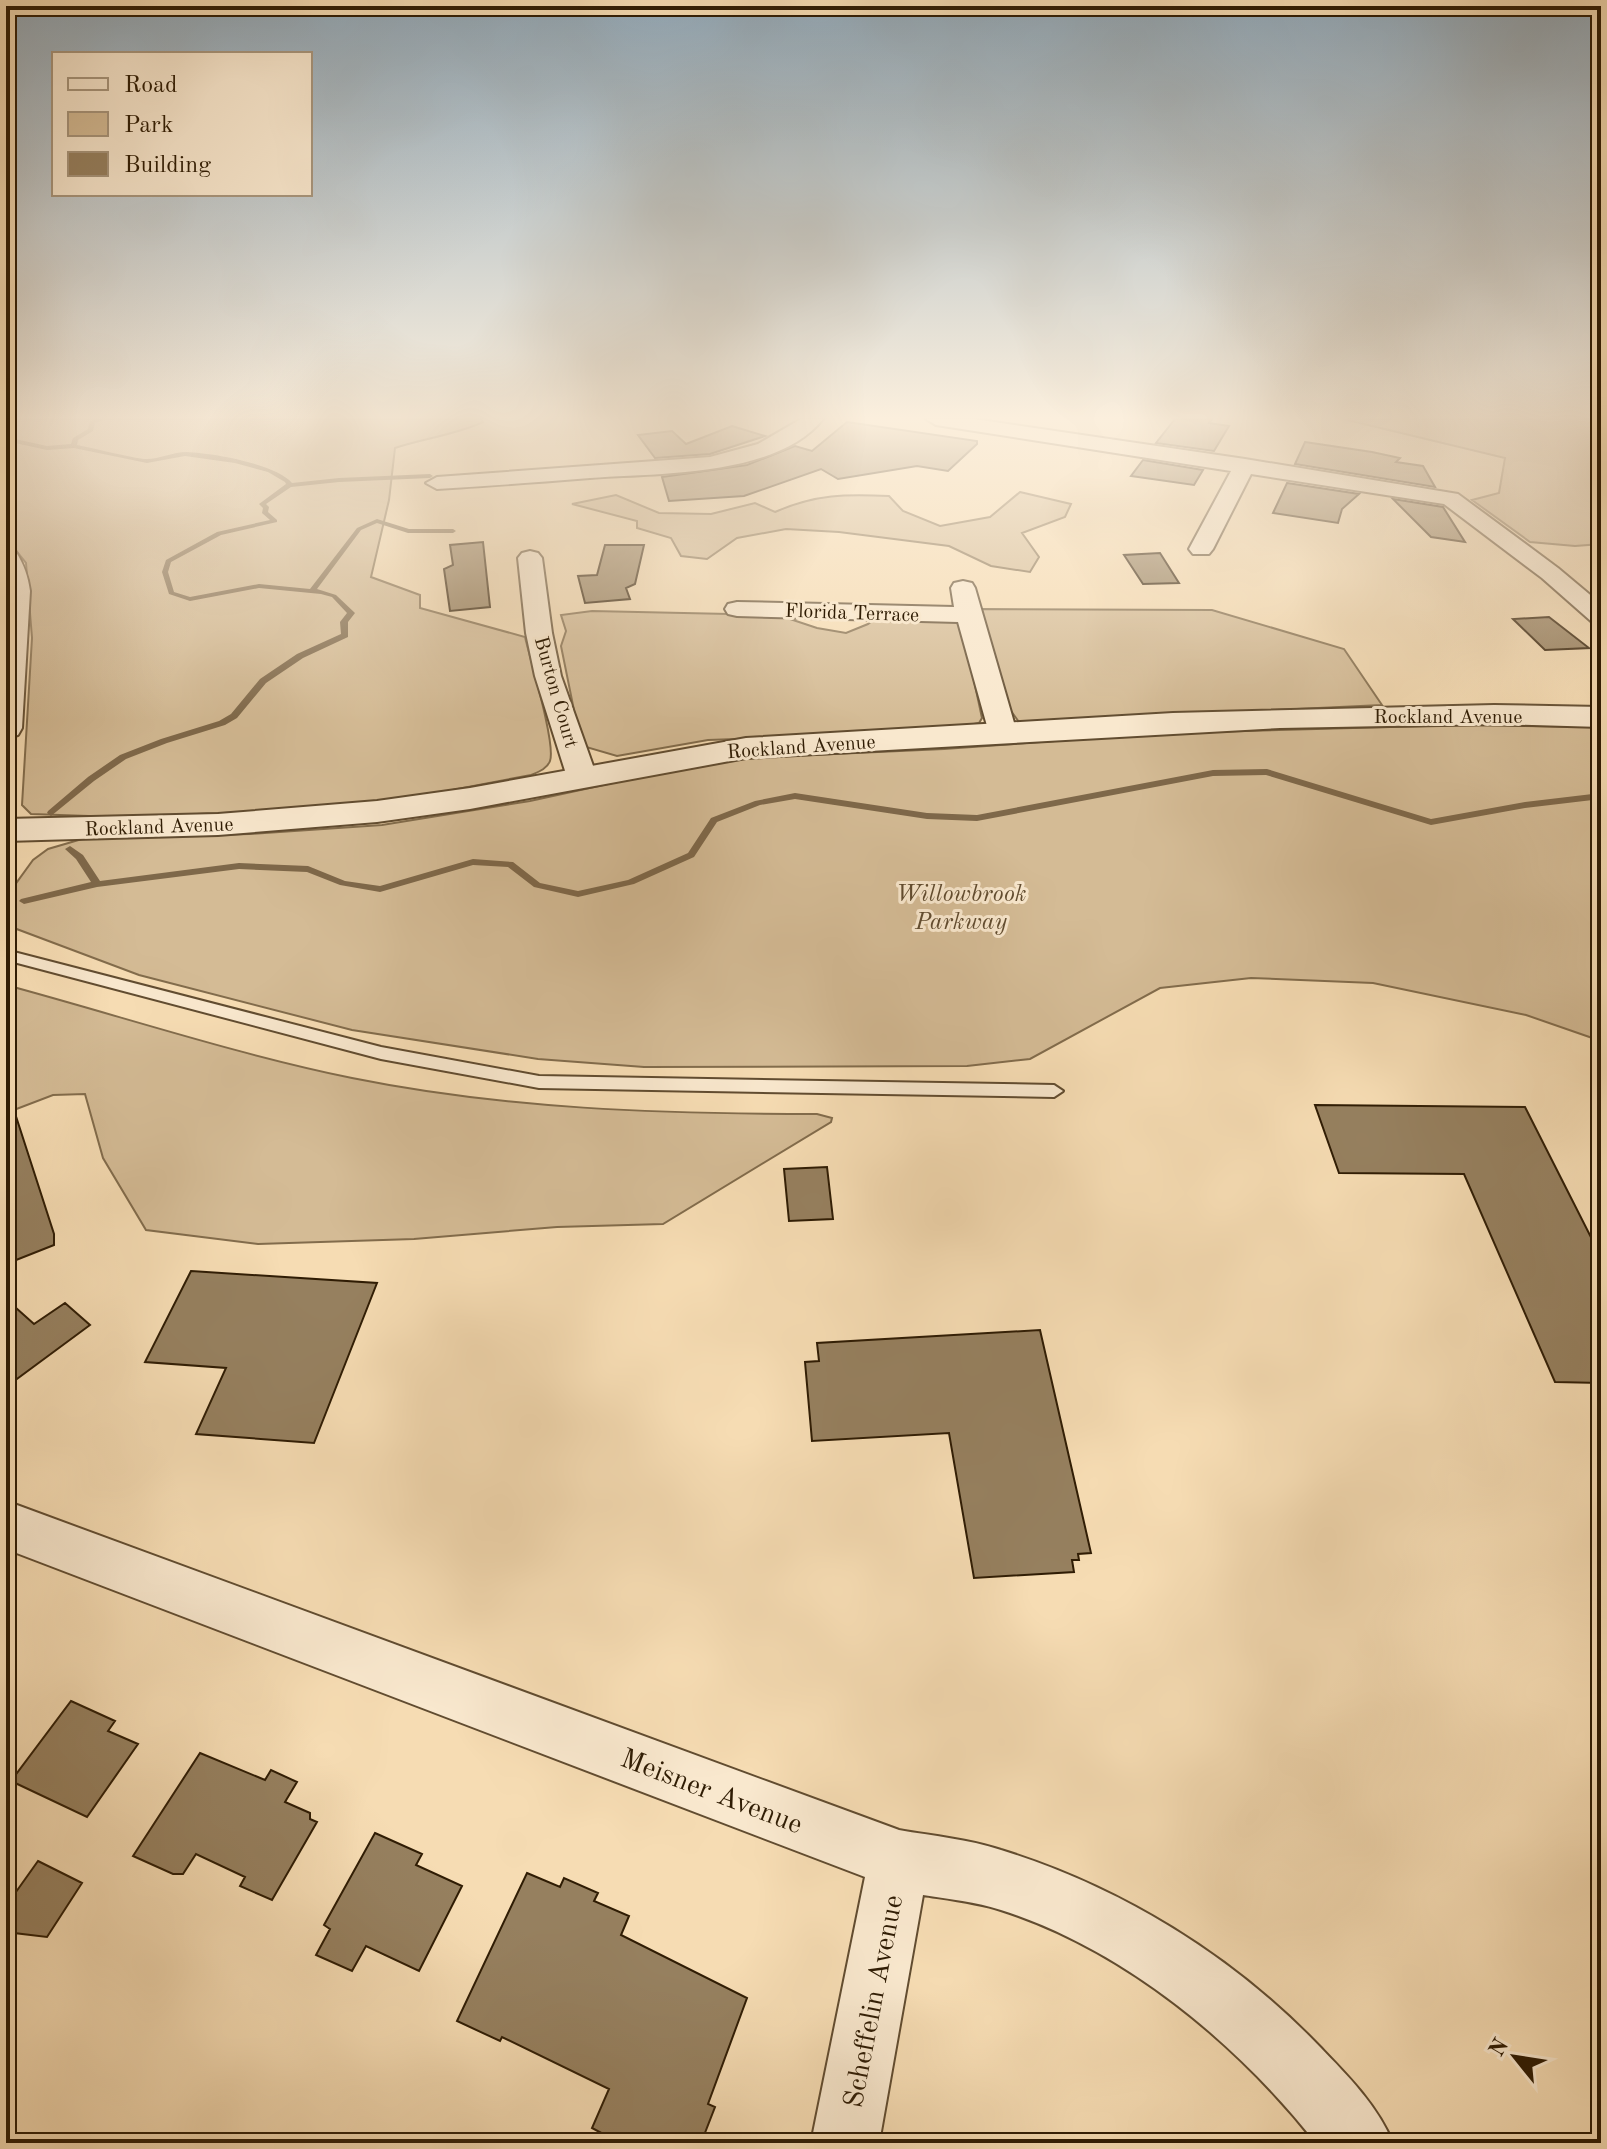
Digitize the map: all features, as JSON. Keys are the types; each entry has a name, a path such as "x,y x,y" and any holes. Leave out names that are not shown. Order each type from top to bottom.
{"street":[{"path":"1201,549 1217,519"},
{"path":"1478,519 1530,557 1601,617"},
{"path":"6,558 13,571 16,591 6,728"},
{"name":"Burton Court","path":"530,558 539,633 548,676 582,777"},
{"path":"963,588 1003,733"},
{"name":"Florida Terrace","path":"737,609 968,615"},
{"name":"Rockland Avenue","path":"6,830 139,829 339,815 428,805 676,757 746,748 1162,723 1399,714 1601,717"},
{"name":"Meisner Avenue","path":"6,1525 899,1860 1001,1880 1085,1914 1171,1963 1266,2040 1359,2143"},
{"name":"Scheffelin Avenue","path":"845,2143 899,1860"}],"lane":[{"path":"6,955 381,1053 539,1082 1054,1091"}],"green space":[{"path":"6,519 384,519 371,577 420,595 420,608 525,637 549,738 549,764 531,775 405,799 306,810 118,817 31,814 22,805 32,638 26,563 6,538"},
{"path":"630,519 923,519 940,526 977,519 1059,519 1022,533 1039,557 1030,572 991,566 949,546 839,532 786,529 737,538 707,559 681,556 671,538 637,528 637,521"},
{"path":"1499,519 1601,519 1601,544 1575,546 1530,542"},
{"path":"977,609 1212,610 1344,649 1382,705 1019,722 1003,700"},
{"path":"592,611 778,615 817,628 846,633 880,615 956,620 962,625 982,718 979,723 969,725 878,734 708,740 617,756 586,747 579,735 561,646 566,631 561,615"},
{"name":"Willowbrook Parkway","path":"1464,725 1601,727 1601,1041 1526,1015 1373,983 1251,978 1160,988 1030,1059 967,1066 644,1067 538,1059 352,1030 139,975 6,925 12,889 33,860 48,849 82,839 249,834 382,825 530,801 686,767 745,758 944,749 1168,733"},
{"path":"6,985 265,1058 410,1088 583,1108 817,1114 832,1118 831,1122 663,1224 557,1227 414,1239 258,1244 146,1230 103,1158 85,1094 53,1095 6,1113"}],"building":[{"path":"1314,519 1339,519 1338,523"},
{"path":"1413,519 1451,519 1465,542 1431,537"},
{"path":"483,542 490,607 450,611 444,569 453,565 450,545"},
{"path":"605,545 644,545 635,584 626,588 630,599 585,603 578,576 597,575"},
{"path":"1160,553 1179,583 1143,584 1124,555"},
{"path":"1549,617 1589,648 1545,650 1513,619"},
{"path":"12,1104 54,1234 54,1245 6,1264 6,1105"},
{"path":"1315,1105 1525,1107 1601,1257 1601,1383 1555,1382 1464,1174 1339,1173"},
{"path":"827,1167 833,1219 789,1221 784,1169"},
{"path":"191,1271 377,1283 314,1443 196,1434 226,1368 145,1362"},
{"path":"6,1299 34,1324 65,1303 90,1325 6,1387"},
{"path":"1040,1330 1091,1553 1078,1554 1079,1560 1072,1560 1074,1572 974,1578 949,1433 812,1441 805,1362 819,1361 817,1343"},
{"path":"71,1701 115,1721 108,1731 138,1744 87,1817 11,1781"},
{"path":"200,1753 265,1780 271,1770 297,1782 285,1802 310,1813 310,1819 317,1822 272,1900 240,1886 245,1877 196,1854 183,1874 173,1874 133,1856"},
{"path":"375,1833 422,1854 416,1865 462,1886 419,1971 366,1946 352,1971 316,1955 330,1929 324,1925"},
{"path":"38,1861 82,1883 47,1937 6,1932 6,1906"},
{"path":"527,1873 560,1887 564,1878 598,1893 594,1901 629,1916 621,1935 747,1998 708,2104 715,2107 701,2143 620,2143 592,2128 609,2089 502,2037 500,2041 457,2021"}],"waterway":[{"path":"51,813 123,757 222,723 234,716 263,681 300,656 345,635 344,622 351,613 334,596 322,592 259,586 190,599 171,593 165,572 168,561 219,533 275,521 273,519"},
{"path":"312,591 359,529 377,521 408,531 453,531"},
{"path":"97,884 239,866 308,869 343,883 380,889 473,862 510,864 537,885 578,894 631,882 691,855 714,820 758,803 795,796 927,816 977,818 1213,773 1267,772 1431,822 1525,805 1601,796"},
{"path":"70,849 80,857 97,884"},
{"path":"24,901 97,884"}]}
